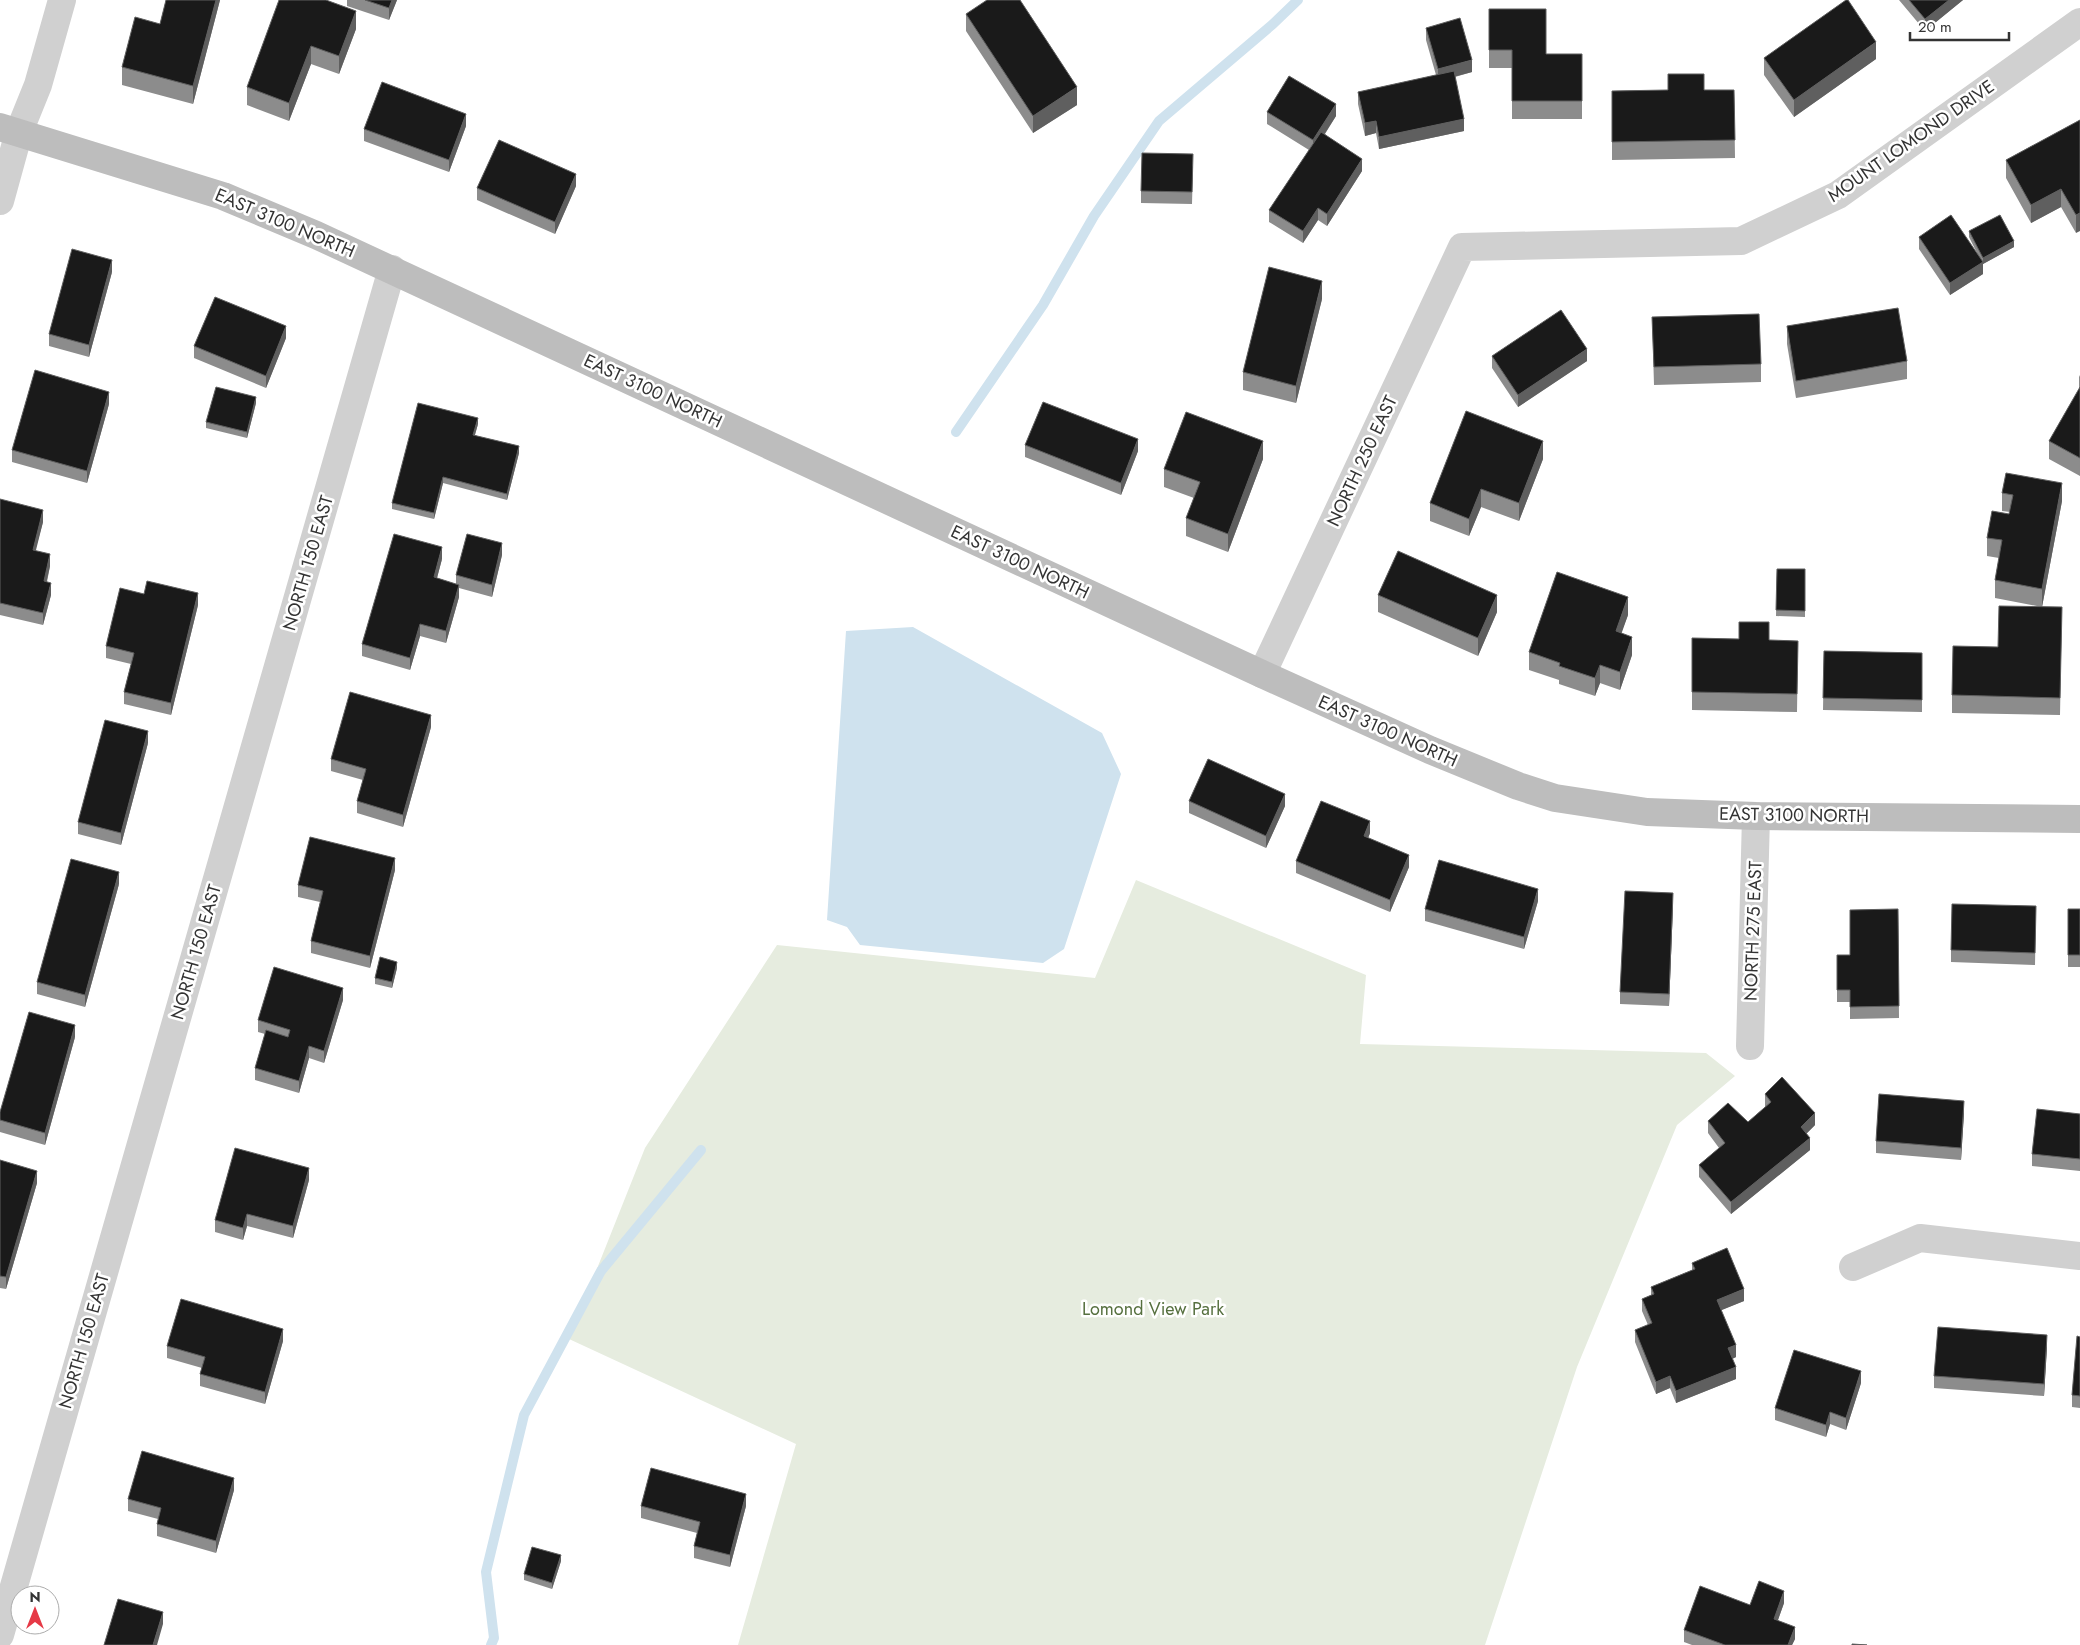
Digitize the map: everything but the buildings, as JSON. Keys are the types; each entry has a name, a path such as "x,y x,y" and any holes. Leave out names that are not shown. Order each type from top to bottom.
{"street":[{"path":"0,200 10,129 38,85 62,0"},
{"name":"MOUNT LOMOND DRIVE","path":"1462,247 1741,241 1838,195 2080,22"},
{"name":"EAST 3100 NORTH","path":"10,129 223,196 316,235 1262,674 1430,750 1518,786 1555,798 1647,812 1756,816 2080,818"},
{"name":"NORTH 250 EAST","path":"1262,674 1462,247"},
{"name":"NORTH 150 EAST","path":"0,1635 392,269"},
{"name":"NORTH 275 EAST","path":"1750,1046 1756,816"},
{"path":"1853,1267 1920,1238 2080,1256"}],"green space":[{"name":"Lomond View Park","path":"1136,880 1366,975 1360,1044 1706,1053 1735,1076 1677,1125 1577,1367 1485,1645 738,1645 796,1444 569,1339 645,1148 777,945 1095,978"}],"water":[{"path":"913,627 1102,733 1121,774 1064,949 1043,963 860,945 847,927 827,920 846,631"}],"waterway":[{"path":"956,432 1043,305 1094,216 1159,121 1273,24 1298,0"},
{"path":"491,1645 494,1638 486,1572 524,1415 601,1271 701,1150"}]}
